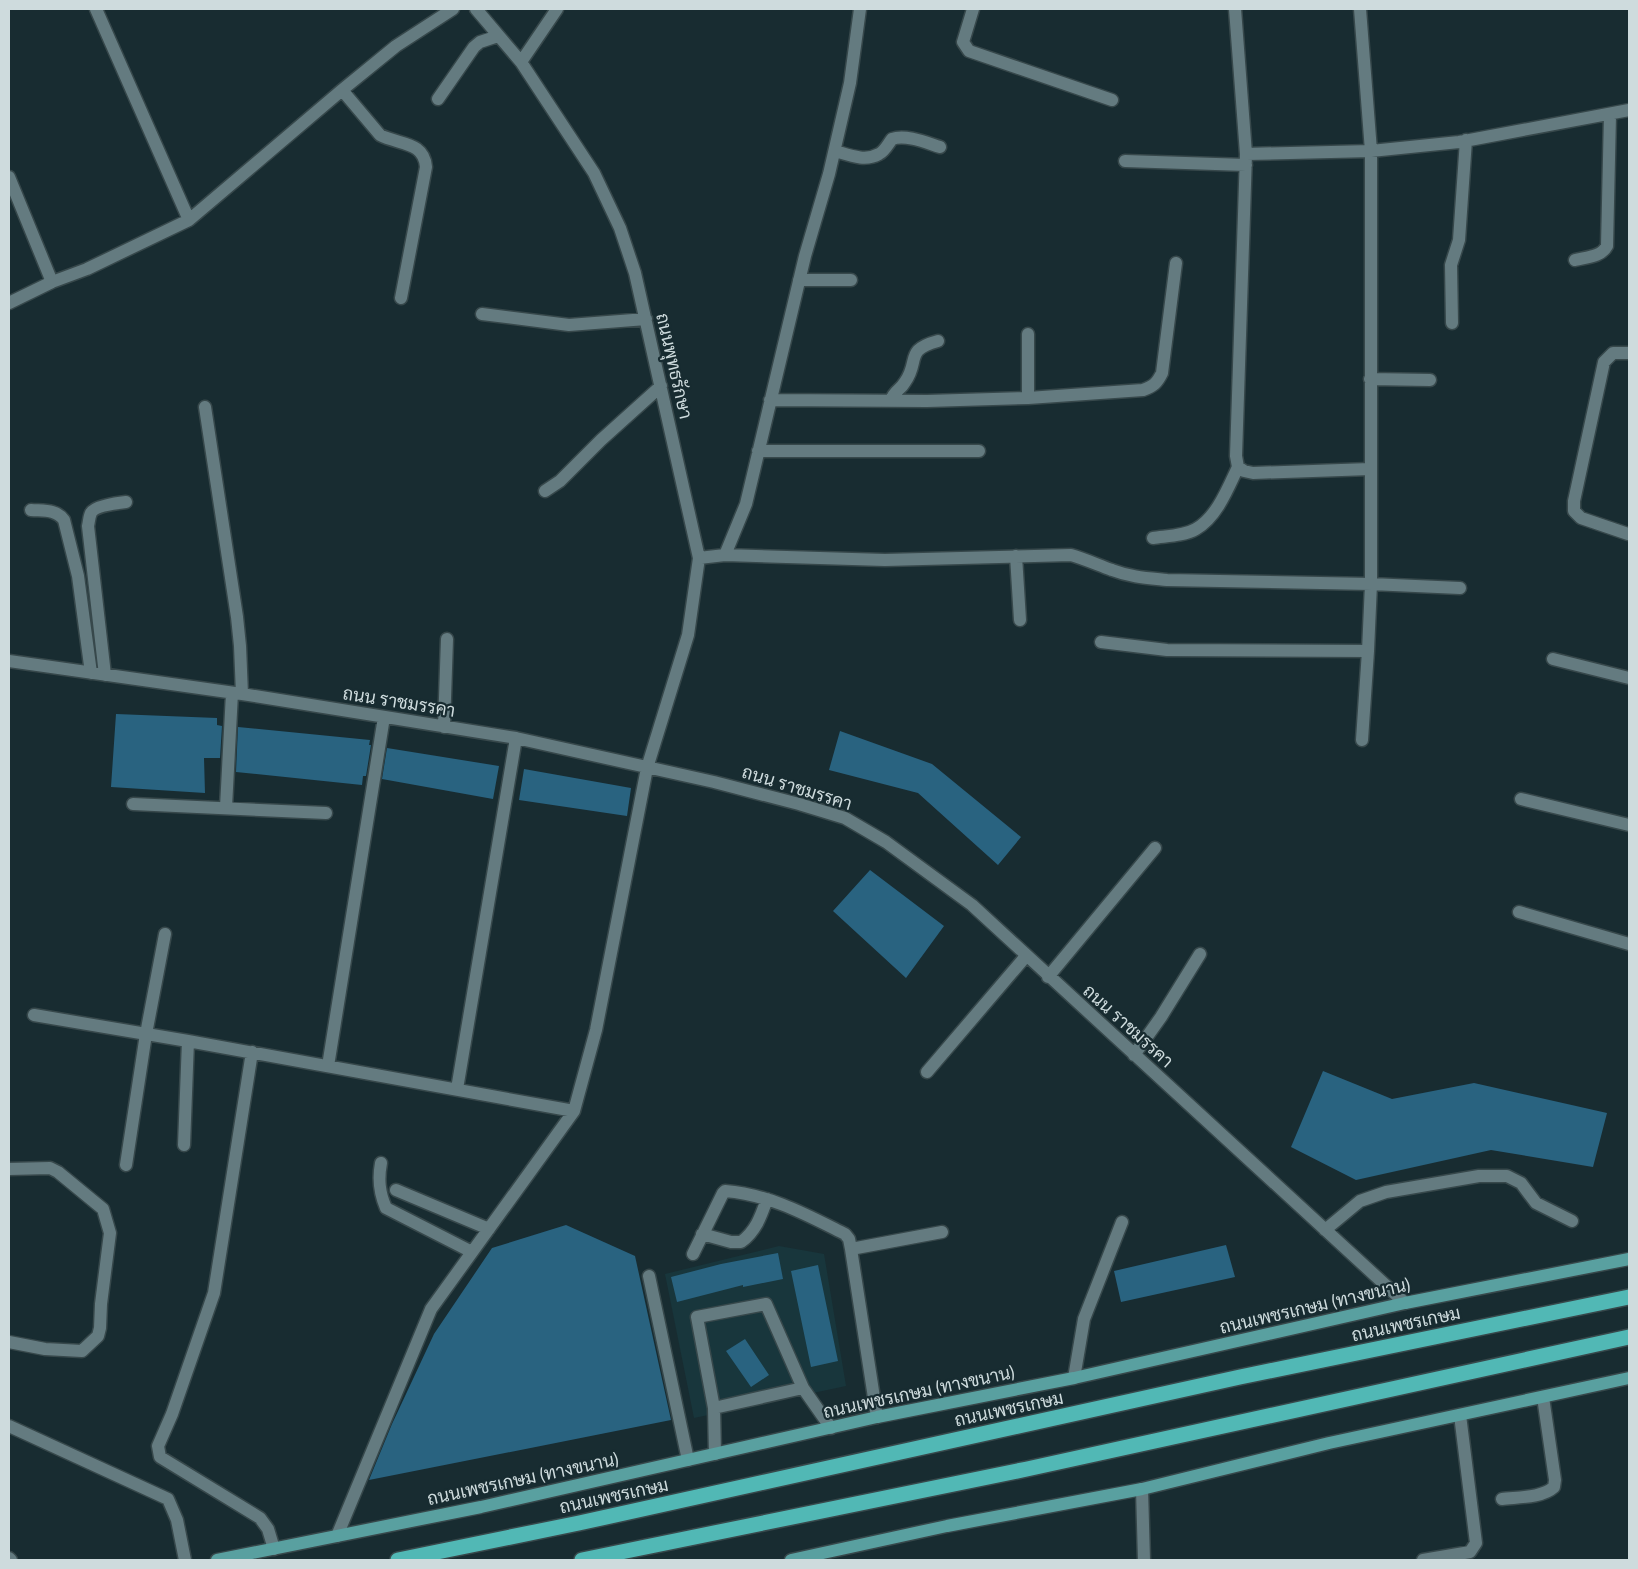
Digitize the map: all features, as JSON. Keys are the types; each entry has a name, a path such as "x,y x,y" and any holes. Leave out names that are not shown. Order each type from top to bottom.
{"highway":[{"name":"ถนนเพชรเกษม","path":"398,1560 579,1523 1240,1377 1629,1297"},
{"path":"582,1560 1037,1467 1629,1337"}],"main road":[{"name":"ถนนเพชรเกษม (ทางขนาน)","path":"217,1560 481,1507 877,1417 1074,1378 1405,1303 1629,1259"},
{"path":"791,1560 946,1526 1142,1489 1329,1443 1629,1378"}],"street":[{"path":"96,9 189,220"},
{"path":"9,303 52,282 87,270 189,220 396,46 453,9"},
{"name":"ถนนพุทธรักษา","path":"476,9 521,62 594,173 620,228 635,273 699,558 688,635 647,768 596,1030 574,1110"},
{"path":"521,62 556,9"},
{"path":"725,555 746,504 799,280 835,151 850,83 860,9"},
{"path":"973,9 963,42 969,51 1112,100"},
{"path":"1153,538 1196,529 1208,518 1222,500 1238,467 1236,456 1246,159 1235,9"},
{"path":"1360,9 1371,151 1371,584 1362,740"},
{"path":"438,99 474,47 480,42 498,36"},
{"path":"342,90 380,135 420,150 425,157 426,167 401,298"},
{"path":"1125,161 1246,159 1371,151 1466,140 1629,110"},
{"path":"1576,260 1596,256 1604,251 1607,246 1610,115"},
{"path":"835,151 853,157 870,157 879,154 896,137 940,147"},
{"path":"1452,323 1451,265 1459,240 1466,140"},
{"path":"9,177 52,282"},
{"path":"770,400 891,401 1028,398 1143,390 1154,386 1162,373 1176,263"},
{"path":"799,280 852,280"},
{"path":"482,314 569,325 646,319"},
{"path":"1028,334 1028,398"},
{"path":"891,401 893,394 907,380 916,352 927,344 938,342"},
{"path":"1628,534 1582,518 1574,511 1574,501 1604,362 1613,353 1629,353"},
{"path":"1370,379 1430,380"},
{"path":"544,491 560,481 606,435 661,386"},
{"path":"205,406 240,646 226,807"},
{"path":"758,451 979,451"},
{"path":"1238,467 1253,473 1370,469"},
{"path":"105,676 89,520 92,510 126,502"},
{"path":"31,510 53,511 60,514 64,520 78,576 91,673"},
{"path":"699,558 725,555 885,560 1071,555 1136,577 1167,580 1371,584 1460,588"},
{"path":"1016,556 1020,620"},
{"path":"444,727 447,640"},
{"path":"1102,642 1167,650 1368,651"},
{"path":"1553,659 1629,678"},
{"name":"ถนน ราชมรรคา","path":"9,661 105,676 237,693 516,738 723,784 845,818 886,842 972,906 1405,1303"},
{"path":"328,1066 384,717"},
{"path":"457,1089 516,738"},
{"path":"1521,799 1629,825"},
{"path":"133,804 326,813"},
{"path":"1048,977 1154,848"},
{"path":"1519,912 1629,944"},
{"path":"126,1165 146,1034 165,934"},
{"path":"1134,1055 1161,1017 1200,954"},
{"path":"927,1072 1026,956"},
{"path":"34,1015 574,1110 431,1309 337,1536"},
{"path":"184,1145 188,1041"},
{"path":"252,1052 214,1293 172,1414 157,1448 160,1457 260,1518 268,1529 274,1549"},
{"path":"382,1163 378,1177 386,1208 472,1252"},
{"path":"9,1169 50,1168 58,1172 103,1209 110,1233 101,1304 100,1328 98,1336 93,1343 82,1351 45,1349 9,1342"},
{"path":"1325,1230 1360,1201 1386,1192 1479,1176 1507,1176 1521,1183 1536,1203 1572,1221"},
{"path":"396,1190 489,1229"},
{"path":"693,1254 725,1191 748,1193 788,1206 845,1234 849,1239 852,1249 877,1417"},
{"path":"702,1234 731,1242 741,1242 750,1235 759,1221 767,1199"},
{"path":"1074,1378 1084,1319 1122,1222"},
{"path":"852,1249 942,1232"},
{"path":"649,1276 688,1460"},
{"path":"716,1454 714,1408 697,1317 766,1304 803,1388 831,1428"},
{"path":"714,1408 803,1388"},
{"path":"1502,1499 1537,1494 1551,1490 1554,1487 1555,1480 1543,1397"},
{"path":"1423,1560 1470,1552 1476,1543 1460,1415"},
{"path":"9,1426 168,1498 177,1520 185,1560"},
{"path":"1142,1489 1144,1560"}],"shaded area":[{"path":"779,1246 824,1254 846,1386 694,1418 665,1274"}],"building":[{"path":"116,714 217,718 217,725 222,726 220,758 204,758 205,793 111,787"},
{"path":"238,727 370,740 369,745 371,745 366,776 363,776 362,785 236,772"},
{"path":"840,731 932,764 1021,837 998,865 918,793 829,770"},
{"path":"387,748 499,766 493,799 382,779"},
{"path":"524,769 631,788 627,816 519,800"},
{"path":"870,870 944,926 906,978 833,911"},
{"path":"1323,1071 1392,1099 1474,1083 1607,1113 1593,1167 1491,1150 1356,1180 1291,1147"},
{"path":"566,1225 635,1256 671,1420 369,1480 392,1424 434,1334 492,1248"},
{"path":"1226,1245 1235,1277 1121,1302 1114,1271"},
{"path":"778,1253 783,1279 743,1287 743,1285 677,1302 671,1277 721,1264"},
{"path":"818,1265 838,1361 811,1367 791,1271"},
{"path":"745,1339 769,1375 751,1387 726,1351"}]}
